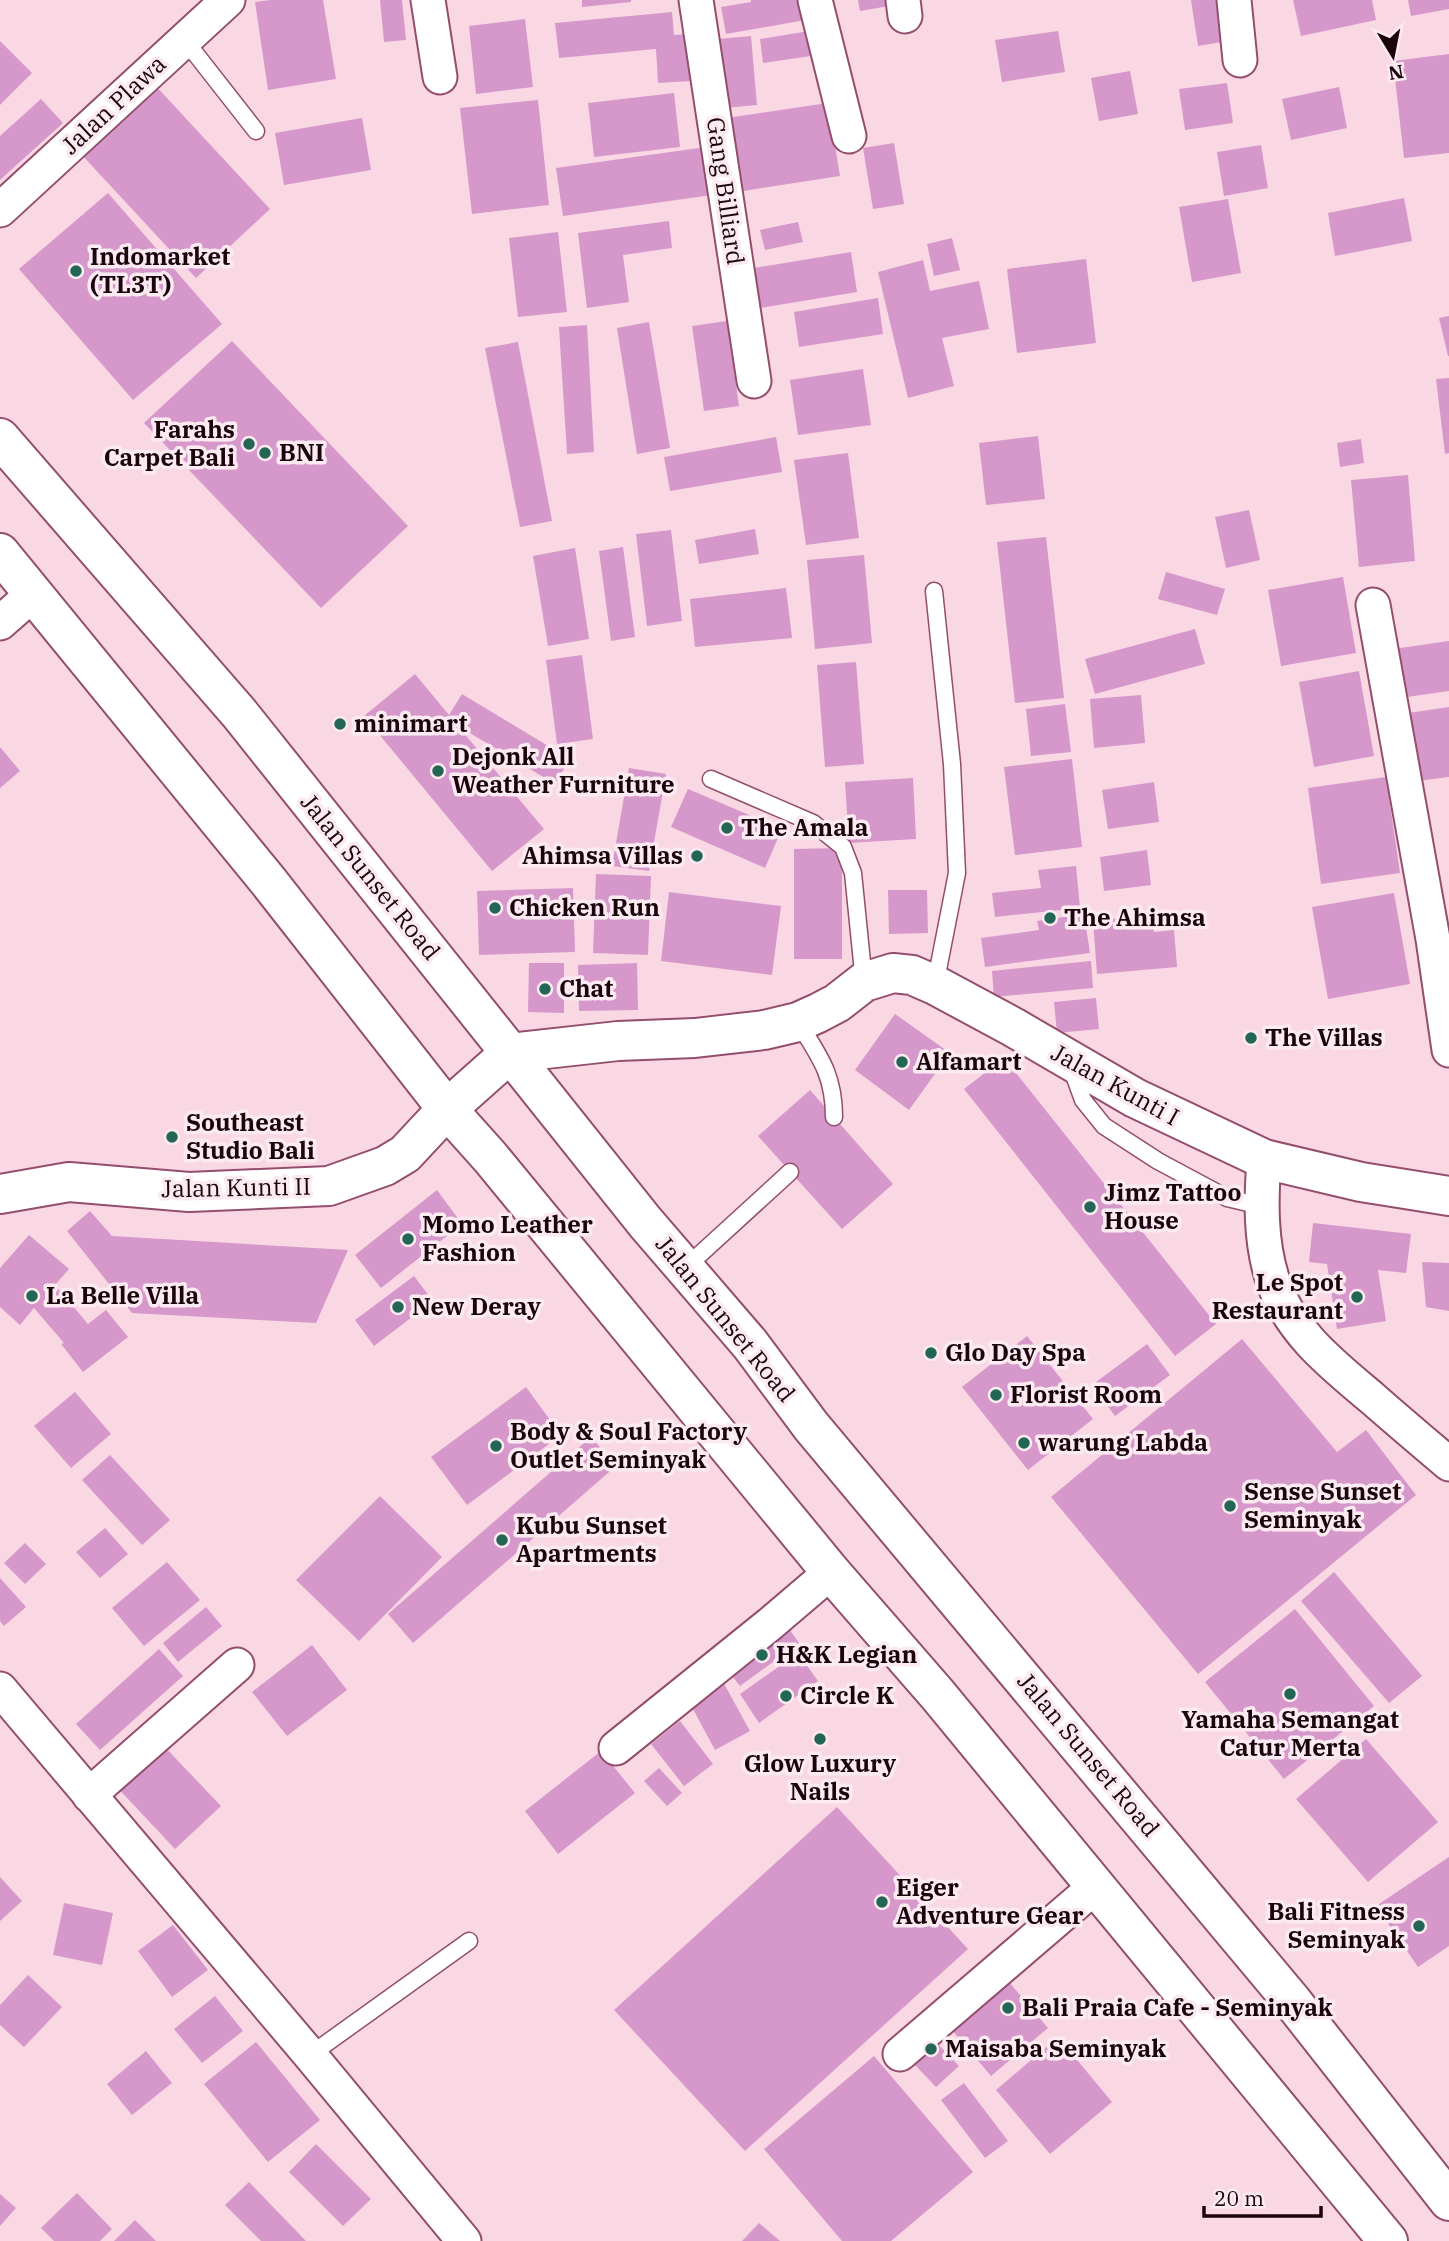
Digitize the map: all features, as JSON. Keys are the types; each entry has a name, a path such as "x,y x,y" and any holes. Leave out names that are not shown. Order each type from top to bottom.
{"main road":[{"name":"Jalan Sunset Road","path":"0,438 239,713 510,1053 750,1345 811,1426 1292,2001 1449,2201"},
{"path":"0,554 269,882 447,1109 490,1157 831,1572 938,1695 1388,2241"},
{"name":"Jalan Kunti I","path":"510,1053 618,1041 726,1035 764,1030 798,1021 837,1003 864,982 893,972 912,975 935,985 1135,1098 1264,1159 1361,1182 1449,1196"},
{"path":"447,1109 510,1053"},
{"name":"Jalan Kunti II","path":"0,1194 69,1182 189,1192 329,1186 385,1166 405,1154 447,1109"}],"street":[{"name":"Jalan Plawa","path":"0,210 228,0"},
{"path":"429,0 440,77"},
{"name":"Gang Billiard","path":"696,0 754,381"},
{"path":"816,0 849,136"},
{"path":"1234,0 1240,60"},
{"path":"0,623 33,594"},
{"path":"1373,605 1431,925 1449,1050"},
{"path":"1264,1159 1261,1206 1267,1255 1273,1282 1282,1300 1306,1339 1449,1464"},
{"path":"616,1748 831,1572"},
{"path":"89,1794 237,1665"},
{"path":"0,1689 464,2241"},
{"path":"900,2054 1096,1886"}],"lane":[{"path":"184,38 256,131"},
{"path":"934,591 953,764 957,873 935,985"},
{"path":"711,779 813,823 843,846 853,873 864,982"},
{"path":"798,1021 828,1071 834,1096 834,1117"},
{"path":"1069,1060 1083,1100 1104,1126 1158,1161 1227,1198 1261,1206"},
{"path":"685,1268 790,1171"},
{"path":"310,2055 469,1941"}],"building":[{"path":"323,0 336,79 268,90 255,2"},
{"path":"380,0 402,0 406,40 384,42"},
{"path":"582,0 631,0 631,2 582,7"},
{"path":"751,0 807,0 811,19 726,34 721,7"},
{"path":"858,0 900,0 901,4 860,11"},
{"path":"1191,0 1228,0 1234,40 1198,46"},
{"path":"1293,0 1372,0 1376,20 1301,36"},
{"path":"1408,0 1449,0 1449,9 1411,16"},
{"path":"672,12 674,35 688,34 691,81 658,83 656,49 559,58 555,23"},
{"path":"525,19 533,87 476,94 469,26"},
{"path":"815,30 818,55 763,63 760,39"},
{"path":"1058,31 1065,72 1002,82 995,40"},
{"path":"751,36 757,105 725,108 718,39"},
{"path":"0,41 32,73 0,105"},
{"path":"1449,54 1449,153 1404,158 1393,61"},
{"path":"1130,71 1138,114 1099,121 1091,78"},
{"path":"1227,83 1233,123 1185,130 1179,89"},
{"path":"154,84 270,209 196,278 80,153"},
{"path":"1339,87 1347,128 1291,140 1282,99"},
{"path":"674,93 680,147 594,157 588,103"},
{"path":"41,99 63,123 0,180 0,136"},
{"path":"538,100 549,205 472,214 460,108"},
{"path":"828,103 840,176 737,192 726,118"},
{"path":"362,118 371,170 284,185 275,133"},
{"path":"894,143 904,204 873,209 863,148"},
{"path":"1261,145 1268,188 1224,196 1217,152"},
{"path":"713,146 719,194 563,216 556,168"},
{"path":"108,193 222,324 133,400 19,269"},
{"path":"1404,198 1412,241 1335,256 1328,213"},
{"path":"1228,199 1241,273 1192,282 1179,207"},
{"path":"669,221 672,248 623,255 629,302 587,308 578,233"},
{"path":"798,222 803,242 765,250 760,230"},
{"path":"558,232 567,312 518,317 509,238"},
{"path":"952,238 960,270 934,276 927,244"},
{"path":"851,252 857,292 754,309 748,269"},
{"path":"1086,259 1096,343 1017,353 1007,269"},
{"path":"923,260 930,291 979,281 989,329 942,338 954,386 908,398 878,272"},
{"path":"878,298 883,334 799,347 794,312"},
{"path":"1449,316 1449,356 1448,356 1439,318"},
{"path":"727,321 739,406 704,411 692,326"},
{"path":"649,322 670,448 637,454 617,328"},
{"path":"587,325 594,452 567,454 559,327"},
{"path":"232,341 408,526 321,608 144,423"},
{"path":"518,342 552,521 520,527 485,348"},
{"path":"863,369 871,425 798,435 790,380"},
{"path":"1449,378 1449,453 1445,454 1436,379"},
{"path":"1038,436 1045,499 986,505 979,443"},
{"path":"776,437 782,472 670,491 664,457"},
{"path":"1361,439 1364,463 1340,467 1337,443"},
{"path":"848,453 859,538 806,545 794,460"},
{"path":"1408,475 1415,561 1359,567 1351,480"},
{"path":"1249,510 1260,560 1226,568 1215,517"},
{"path":"755,529 759,554 699,564 695,540"},
{"path":"671,530 682,621 647,626 636,534"},
{"path":"1046,537 1064,698 1015,703 997,542"},
{"path":"623,547 635,637 611,641 599,551"},
{"path":"575,548 589,639 548,646 533,556"},
{"path":"864,555 872,643 815,649 807,560"},
{"path":"1166,572 1225,589 1217,615 1158,599"},
{"path":"1343,577 1356,653 1281,666 1268,590"},
{"path":"786,588 792,638 695,647 690,599"},
{"path":"1195,629 1205,664 1095,694 1085,659"},
{"path":"1449,641 1449,691 1400,698 1393,649"},
{"path":"582,655 593,739 557,744 546,660"},
{"path":"856,662 864,764 825,767 817,665"},
{"path":"1359,671 1374,756 1314,767 1299,682"},
{"path":"415,674 449,715 462,694 570,759 555,784 458,726 544,829 492,871 364,716"},
{"path":"1141,695 1145,743 1094,748 1090,699"},
{"path":"1065,704 1071,752 1031,756 1026,709"},
{"path":"1449,707 1449,777 1418,781 1408,713"},
{"path":"0,747 20,771 0,788"},
{"path":"1072,759 1082,847 1015,855 1004,767"},
{"path":"629,768 666,774 649,871 612,866"},
{"path":"1386,777 1400,873 1321,884 1308,788"},
{"path":"913,778 916,839 849,843 845,782"},
{"path":"1154,782 1159,822 1108,829 1102,790"},
{"name":"The Amala","path":"688,789 782,829 765,868 671,827"},
{"path":"842,848 842,959 794,959 794,849"},
{"path":"1147,850 1151,885 1104,891 1100,857"},
{"path":"1076,866 1080,908 995,917 992,893 1041,888 1038,870"},
{"path":"596,874 651,876 648,955 593,953"},
{"path":"573,888 575,952 479,955 477,891"},
{"path":"888,890 927,890 928,933 889,934"},
{"path":"669,892 781,906 772,975 661,961"},
{"path":"1394,893 1410,984 1328,999 1312,907"},
{"path":"1084,914 1090,953 985,967 981,938 1039,930 1037,921"},
{"path":"1153,915 1154,932 1174,930 1177,967 1097,974 1093,921"},
{"path":"1091,961 1093,988 994,997 992,971"},
{"path":"529,963 564,963 564,1013 528,1012"},
{"path":"637,963 638,1010 579,1011 578,965"},
{"path":"1096,998 1099,1029 1057,1033 1054,1002"},
{"name":"Alfamart","path":"895,1014 950,1053 909,1110 855,1070"},
{"name":"Jimz Tattoo House","path":"1004,1058 1216,1324 1175,1356 964,1089"},
{"path":"810,1090 893,1184 842,1229 758,1136"},
{"name":"Momo Leather Fashion","path":"437,1190 462,1224 381,1288 355,1255"},
{"path":"90,1211 112,1236 348,1250 316,1323 132,1313 67,1231"},
{"name":"Le Spot Restaurant","path":"1313,1223 1411,1234 1406,1273 1378,1270 1386,1321 1337,1329 1327,1264 1309,1262"},
{"name":"La Belle Villa","path":"29,1235 69,1269 55,1285 88,1324 106,1310 128,1337 83,1372 61,1344 64,1343 34,1308 20,1325 0,1307 0,1268"},
{"path":"1422,1262 1449,1263 1449,1311 1426,1307"},
{"path":"414,1276 433,1301 374,1346 355,1320"},
{"path":"1027,1336 1093,1419 1028,1470 962,1387"},
{"name":"Sense Sunset Seminyak","path":"1242,1339 1337,1452 1366,1430 1416,1495 1198,1674 1051,1497"},
{"path":"1147,1344 1170,1375 1115,1416 1092,1385"},
{"name":"Body & Soul Factory Outlet Seminyak","path":"526,1387 561,1435 467,1505 431,1457"},
{"path":"75,1392 111,1434 71,1468 34,1426"},
{"name":"Kubu Sunset Apartments","path":"591,1437 616,1466 413,1643 388,1614"},
{"path":"110,1455 170,1520 142,1545 82,1480"},
{"path":"380,1496 442,1557 359,1641 296,1580"},
{"path":"105,1528 128,1554 100,1578 76,1552"},
{"path":"25,1543 46,1564 25,1584 4,1563"},
{"path":"167,1562 200,1600 144,1646 112,1608"},
{"path":"1334,1572 1422,1676 1389,1703 1301,1601"},
{"path":"0,1578 26,1607 4,1626 0,1621"},
{"path":"206,1607 222,1626 178,1662 163,1643"},
{"name":"Yamaha Semangat Catur Merta","path":"1295,1609 1374,1706 1284,1779 1205,1682"},
{"name":"H&K Legian","path":"785,1623 799,1643 740,1686 725,1667"},
{"path":"312,1645 347,1690 287,1736 252,1692"},
{"path":"159,1649 183,1676 100,1750 76,1724"},
{"path":"798,1653 818,1681 759,1723 740,1694"},
{"path":"722,1680 750,1731 715,1750 687,1698"},
{"path":"680,1721 713,1764 684,1786 651,1744"},
{"path":"1366,1739 1438,1822 1368,1882 1296,1799"},
{"path":"160,1742 221,1806 175,1849 114,1784"},
{"path":"601,1751 635,1793 558,1854 525,1811"},
{"path":"659,1768 682,1793 667,1806 644,1781"},
{"path":"837,1807 968,1949 745,2151 614,2010"},
{"name":"Bali Fitness Seminyak","path":"1449,1857 1449,1946 1418,1967 1376,1906"},
{"path":"0,1877 22,1901 0,1921"},
{"path":"64,1903 113,1913 102,1965 53,1955"},
{"path":"173,1925 208,1970 172,1997 138,1951"},
{"path":"28,1975 62,2007 24,2047 0,2025 0,2005"},
{"path":"1009,1982 1048,2028 991,2076 952,2030"},
{"path":"215,1996 243,2031 202,2063 174,2029"},
{"path":"1058,2037 1112,2102 1050,2154 996,2090"},
{"path":"256,2042 320,2120 268,2162 204,2084"},
{"path":"938,2044 959,2066 936,2087 915,2065"},
{"path":"146,2051 172,2083 132,2115 107,2084"},
{"path":"874,2056 973,2172 891,2241 842,2241 764,2149"},
{"path":"964,2083 1008,2141 985,2158 941,2100"},
{"path":"316,2144 371,2199 343,2226 289,2172"},
{"path":"249,2182 306,2241 261,2241 225,2205"},
{"path":"77,2193 112,2229 100,2241 54,2241 41,2228"},
{"path":"0,2194 16,2208 0,2226"},
{"path":"135,2220 156,2241 114,2241"},
{"path":"759,2223 780,2241 742,2241"}],"place":[{"name":"Indomarket (TL3T)","path":"76,271"},
{"name":"Farahs Carpet Bali","path":"249,444"},
{"name":"BNI","path":"265,453"},
{"name":"minimart","path":"340,724"},
{"name":"Dejonk All Weather Furniture","path":"438,771"},
{"name":"The Amala","path":"727,828"},
{"name":"Ahimsa Villas","path":"697,856"},
{"name":"Chicken Run","path":"495,908"},
{"name":"The Ahimsa","path":"1050,918"},
{"name":"Chat","path":"545,989"},
{"name":"The Villas","path":"1251,1038"},
{"name":"Alfamart","path":"902,1062"},
{"name":"Southeast Studio Bali","path":"172,1137"},
{"name":"Jimz Tattoo House","path":"1090,1207"},
{"name":"Momo Leather Fashion","path":"408,1239"},
{"name":"La Belle Villa","path":"32,1296"},
{"name":"Le Spot Restaurant","path":"1357,1297"},
{"name":"New Deray","path":"398,1307"},
{"name":"Glo Day Spa","path":"931,1353"},
{"name":"Florist Room","path":"996,1395"},
{"name":"warung Labda","path":"1024,1443"},
{"name":"Body & Soul Factory Outlet Seminyak","path":"496,1446"},
{"name":"Sense Sunset Seminyak","path":"1230,1506"},
{"name":"Kubu Sunset Apartments","path":"502,1540"},
{"name":"H&K Legian","path":"762,1655"},
{"name":"Yamaha Semangat Catur Merta","path":"1290,1694"},
{"name":"Circle K","path":"786,1696"},
{"name":"Glow Luxury Nails","path":"820,1739"},
{"name":"Eiger Adventure Gear","path":"882,1902"},
{"name":"Bali Fitness Seminyak","path":"1419,1926"},
{"name":"Bali Praia Cafe - Seminyak","path":"1008,2008"},
{"name":"Maisaba Seminyak","path":"931,2049"}]}
